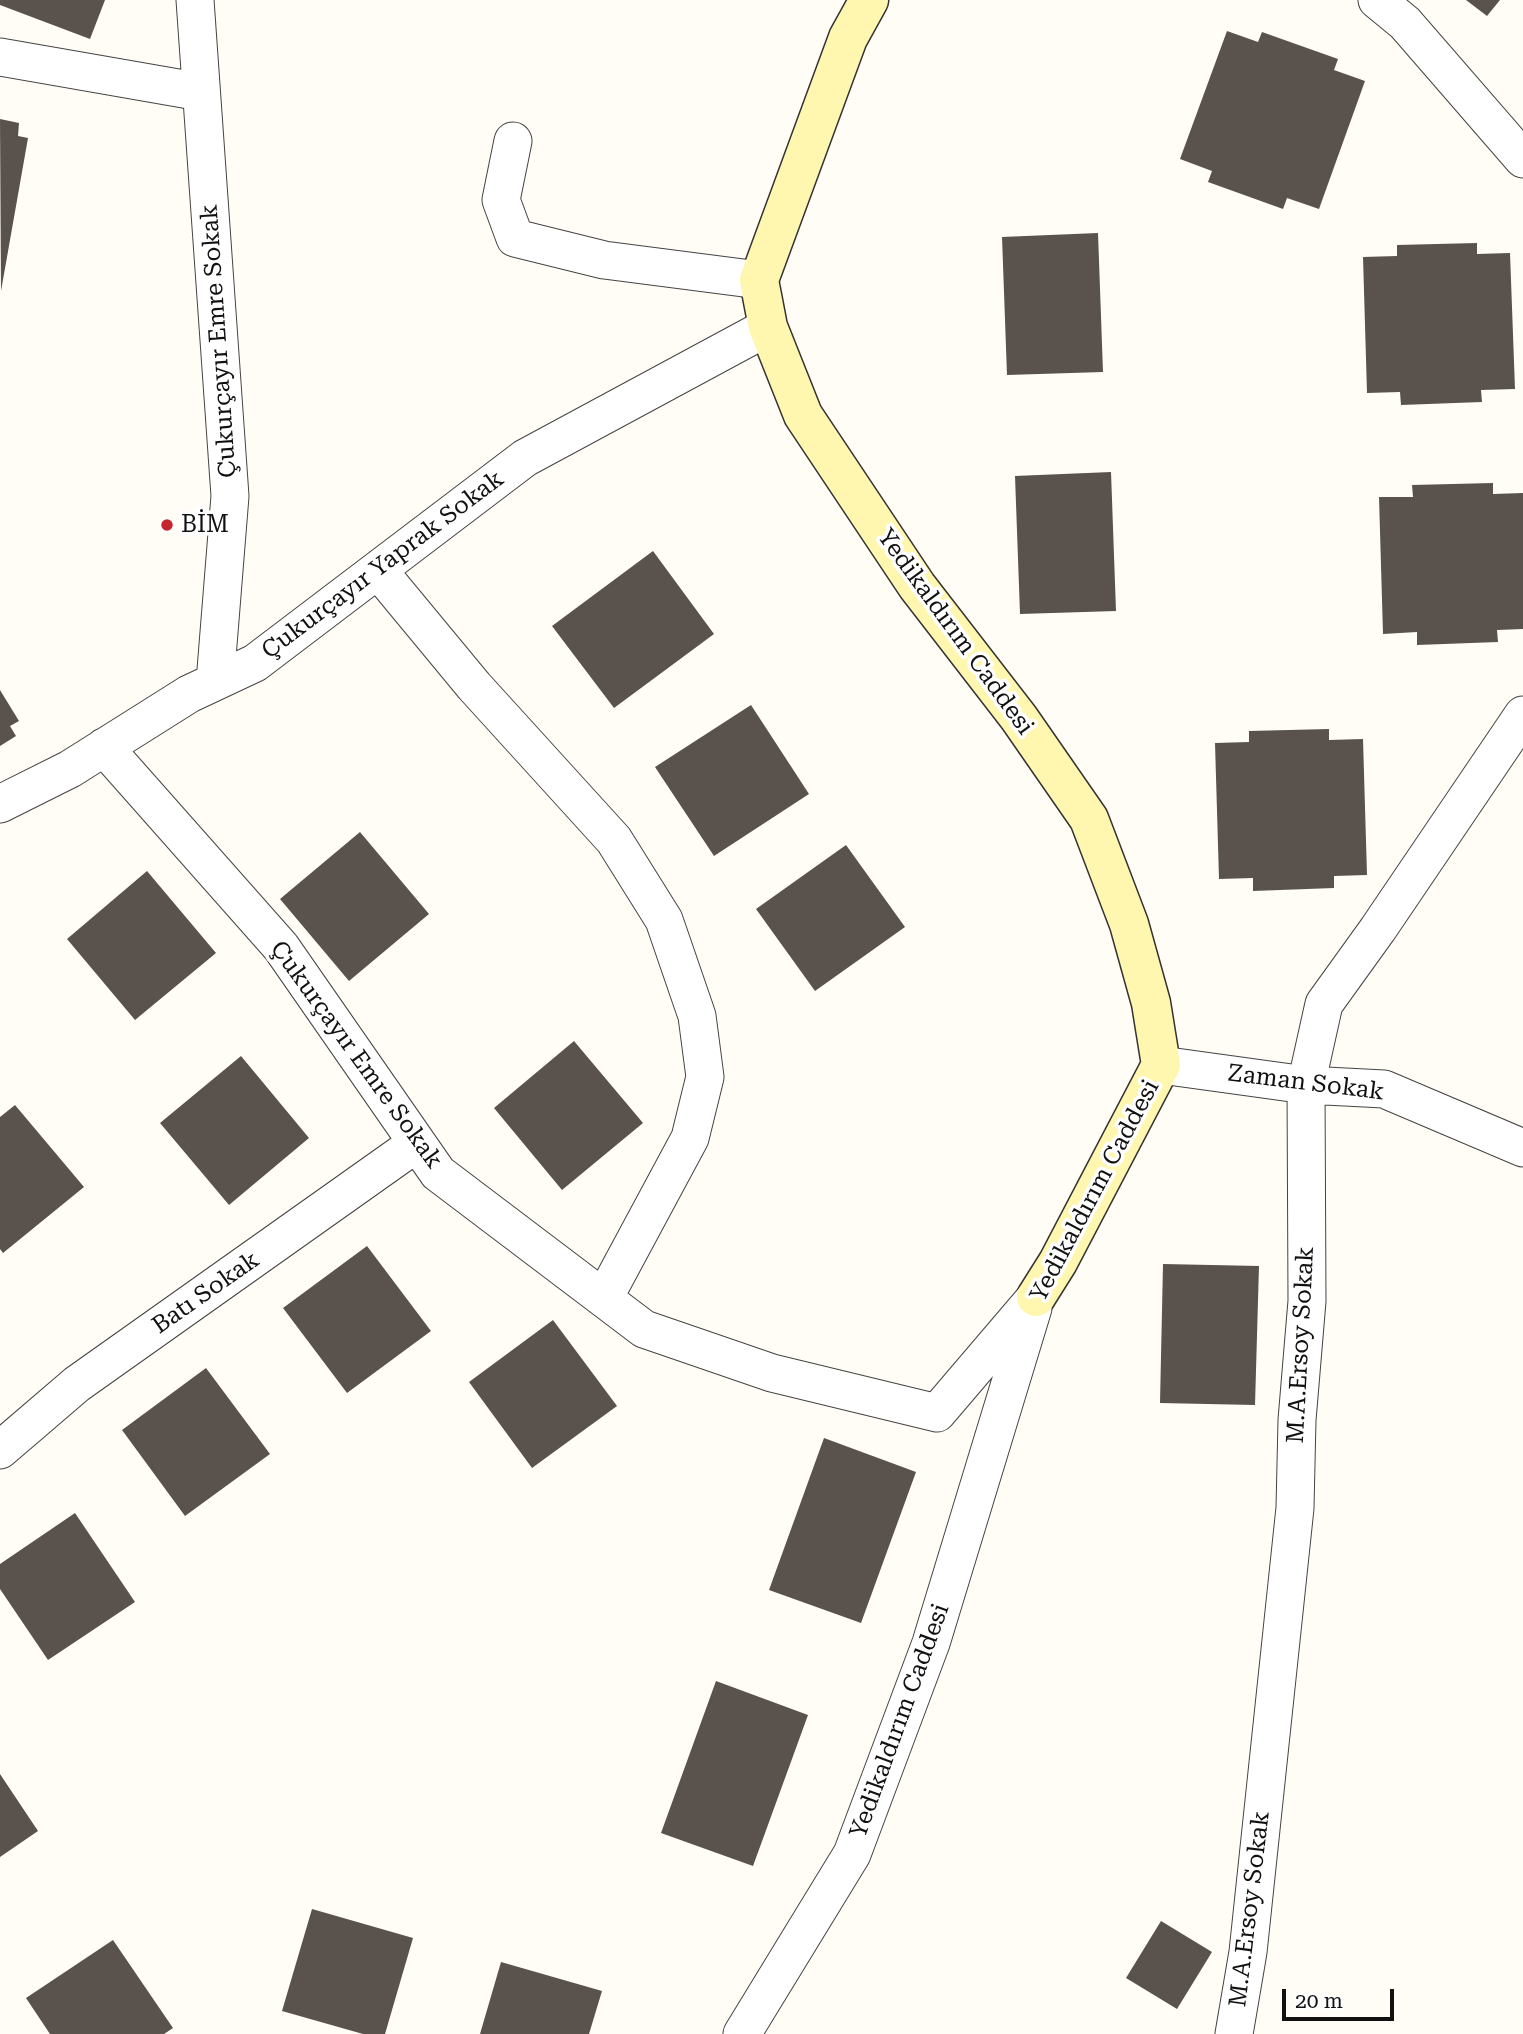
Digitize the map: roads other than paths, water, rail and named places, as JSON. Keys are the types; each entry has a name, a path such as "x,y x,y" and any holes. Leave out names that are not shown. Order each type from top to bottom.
{"street":[{"name":"Çukurçayır Emre Sokak","path":"195,0 230,496 215,681"},
{"path":"513,141 501,200 515,239 604,260 759,279 848,37 869,0"},
{"path":"1377,0 1405,23 1523,159"},
{"path":"0,57 201,92"},
{"name":"Yedikaldırım Caddesi","path":"741,2034 852,1854 931,1643 1036,1297 1058,1262 1161,1065 1151,1003 1129,924 1089,819 1018,718 917,586 803,415 768,327 759,279"},
{"name":"Çukurçayır Yaprak Sokak","path":"0,804 70,769 189,694 255,663 525,457 768,327"},
{"path":"378,569 474,686 614,840 664,920 698,1016 705,1077 690,1138 604,1298"},
{"name":"M.A.Ersoy Sokak","path":"1234,2034 1248,1952 1295,1508 1297,1420 1307,1301 1306,1085 1324,1004 1523,715"},
{"name":"Çukurçayır Emre Sokak","path":"104,747 281,947 438,1173 644,1329 772,1373 937,1413 1036,1297"},
{"name":"Zaman Sokak","path":"1161,1065 1306,1085 1384,1089 1523,1148"},
{"name":"Batı Sokak","path":"0,1450 77,1384 417,1143"}],"place":[{"name":"BİM","path":"167,525"}]}
